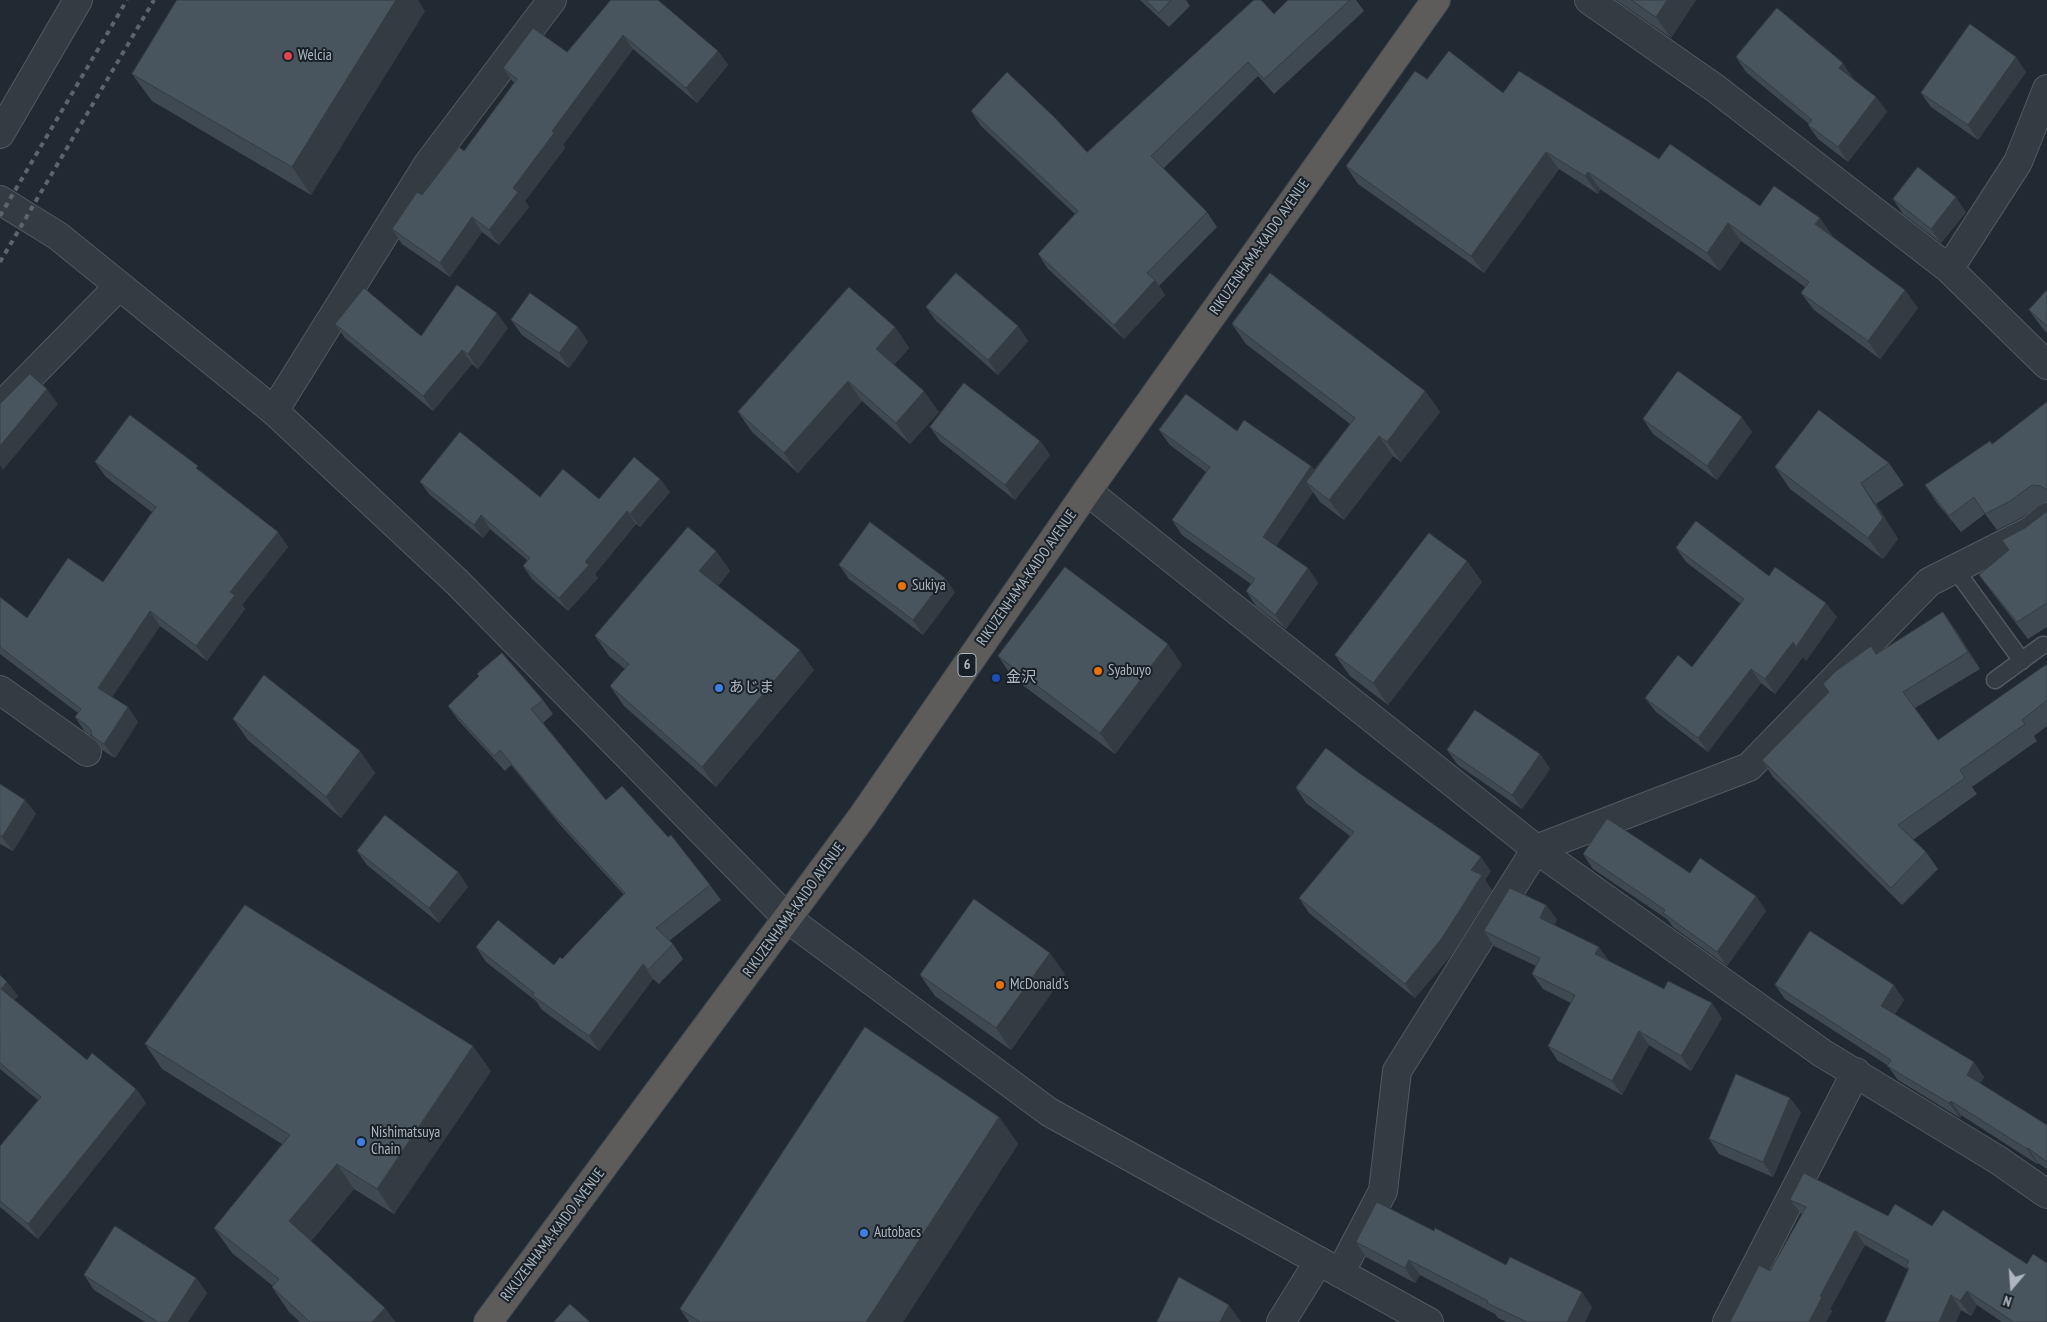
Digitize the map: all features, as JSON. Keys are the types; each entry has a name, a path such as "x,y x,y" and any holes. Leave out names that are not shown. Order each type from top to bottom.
{"highway":[{"name":"RIKUZENHAMA-KAIDO AVENUE","path":"488,1322 862,817 1088,490 1436,0"}],"street":[{"path":"0,134 78,0"},
{"path":"274,411 428,164 552,0"},
{"path":"1589,0 1715,88 1949,269 2047,365"},
{"path":"1949,269 2018,162 2047,89"},
{"path":"0,200 58,236 274,411 457,582 788,919 1048,1112 1429,1322"},
{"path":"0,406 119,286"},
{"path":"1088,490 1536,849 1822,1053 1998,1160 2047,1194"},
{"path":"1281,1322 1329,1267 1383,1191 1397,1071 1536,849 1749,767 1929,582 2030,532 2047,517"},
{"path":"0,690 87,752"},
{"path":"1727,1322 1856,1072"}],"lane":[{"path":"1955,569 2022,661"},
{"path":"1995,680 2043,646"}],"building":[{"name":"Welcia","path":"177,0 396,0 292,167 132,74"},
{"path":"611,0 658,0 718,51 686,88 623,35 552,131 554,133 513,188 518,192 489,230 472,217 440,263 392,229 417,192 422,195 459,147 464,151 517,79 503,68 533,28 567,52"},
{"path":"1146,0 1171,0 1159,13"},
{"path":"1254,0 1261,0 1274,14 1288,0 1350,0 1264,79 1248,62 1151,156 1207,212 1147,273 1155,280 1114,325 1038,254 1078,211 971,111 1007,72 1087,152"},
{"path":"1632,0 1667,0 1656,17"},
{"path":"1777,8 1843,63 1839,68 1876,97 1838,147 1808,125 1812,120 1736,57"},
{"path":"1970,24 2016,57 1968,125 1921,93"},
{"path":"1449,51 1503,93 1519,71 1659,159 1670,144 1760,206 1774,186 1820,218 1815,224 1905,290 1868,341 1801,293 1809,282 1728,223 1707,253 1588,172 1585,176 1546,152 1471,256 1346,166 1415,71 1427,79"},
{"path":"1918,167 1956,197 1931,229 1893,199"},
{"path":"956,273 1018,326 988,360 926,307"},
{"path":"1270,273 1425,391 1387,442 1379,436 1329,500 1306,482 1355,418 1232,324"},
{"path":"457,285 497,313 468,354 462,350 423,396 335,324 364,288 421,336"},
{"path":"849,287 895,327 876,349 924,391 896,423 848,381 784,453 738,412"},
{"path":"2047,290 2047,326 2029,310"},
{"path":"530,293 578,327 559,353 511,320"},
{"path":"1678,371 1742,417 1707,466 1643,419"},
{"path":"30,374 47,389 0,446 0,404"},
{"path":"964,383 1040,441 1005,485 930,427"},
{"path":"1186,394 1237,431 1244,420 1311,466 1263,537 1308,568 1275,615 1246,591 1255,579 1172,520 1210,467 1159,430"},
{"path":"2047,402 2047,490 2041,486 2032,485 2010,501 1985,514 1974,497 1949,516 1925,485 1990,441 1992,444"},
{"path":"1819,410 1889,463 1861,483 1883,518 1868,538 1775,467"},
{"path":"130,415 198,466 196,468 278,532 230,592 235,595 196,646 150,611 98,688 128,707 104,744 92,736 91,730 75,717 81,709 0,647 0,597 27,618 68,558 103,582 156,507 95,462"},
{"path":"460,432 540,497 563,469 599,499 634,457 660,479 630,514 627,511 585,562 589,565 559,598 523,566 530,558 481,515 474,525 420,482"},
{"path":"2047,510 2047,603 2017,622 1979,575 2009,550 2002,540 2025,528"},
{"path":"1696,521 1769,576 1775,567 1826,603 1796,647 1793,642 1765,679 1751,669 1698,738 1645,698 1678,655 1692,667 1744,599 1676,548"},
{"name":"Sukiya","path":"870,522 945,578 913,620 839,565"},
{"path":"688,527 716,551 699,571 800,650 702,767 610,686 629,664 595,636"},
{"path":"1429,533 1467,561 1373,683 1335,655"},
{"name":"Syabuyo","path":"1065,567 1168,644 1100,733 998,656"},
{"path":"1943,612 1968,652 1903,692 1938,740 2047,664 2047,700 2022,720 2025,724 1960,770 1965,778 1898,825 1926,852 1891,888 1762,760 1829,692 1823,684 1836,671 1871,646 1876,654"},
{"path":"502,653 543,700 531,709 606,800 622,786 668,837 671,835 710,885 656,928 673,944 648,970 643,964 589,1036 532,995 534,993 476,947 498,920 554,965 625,893 550,811 500,750 494,756 448,706 479,676 477,674"},
{"path":"264,675 360,751 326,797 233,719"},
{"path":"1475,710 1540,754 1512,795 1447,750"},
{"path":"1326,748 1481,857 1471,870 1482,875 1442,938 1405,984 1299,898 1354,832 1296,788"},
{"path":"0,784 25,800 2,837 0,835"},
{"path":"385,815 458,872 429,908 357,851"},
{"path":"1608,819 1690,873 1700,858 1756,896 1717,952 1663,913 1665,910 1583,854"},
{"path":"1510,888 1546,905 1540,918 1599,947 1595,954 1664,989 1668,981 1712,1003 1681,1056 1639,1031 1612,1081 1548,1046 1575,995 1532,974 1540,958 1484,931"},
{"name":"McDonald's","path":"974,899 1050,953 996,1028 920,975"},
{"name":"Nishimatsuya Chain","path":"245,905 473,1046 377,1189 337,1164 289,1221 385,1308 372,1322 310,1322 272,1287 279,1279 214,1228 290,1135 145,1044"},
{"path":"1810,931 1894,985 1881,1006 1974,1062 1967,1075 2047,1125 2047,1162 2028,1148 1951,1101 1949,1103 1887,1066 1891,1060 1775,985"},
{"path":"0,975 7,982 1,989 87,1060 92,1053 136,1089 28,1224 0,1201 0,1146 41,1097 0,1063"},
{"name":"Autobacs","path":"865,1027 999,1117 866,1322 700,1322 680,1309"},
{"path":"1736,1074 1790,1098 1763,1162 1709,1139"},
{"path":"1804,1173 1888,1216 1895,1204 1932,1226 1943,1210 2027,1264 2033,1254 2047,1263 2047,1322 2014,1322 1967,1291 1960,1301 1951,1295 1939,1322 1885,1322 1909,1268 1906,1266 1909,1261 1855,1231 1820,1296 1822,1297 1809,1322 1730,1322 1759,1265 1770,1271 1806,1207 1790,1200"},
{"path":"1377,1202 1434,1231 1435,1228 1506,1265 1510,1257 1582,1292 1567,1322 1527,1322 1487,1303 1488,1301 1409,1260 1405,1268 1356,1242"},
{"path":"115,1226 196,1278 168,1322 158,1322 84,1275"},
{"path":"1179,1277 1229,1305 1220,1322 1157,1322"},
{"path":"570,1304 590,1322 554,1322"}],"railway":[{"path":"0,216 127,0"},
{"path":"0,262 154,0"}],"place":[{"name":"Welcia","path":"288,56"},
{"name":"Sukiya","path":"902,586"},
{"name":"Syabuyo","path":"1098,671"},
{"name":"金沢","path":"996,678"},
{"name":"あじま","path":"719,688"},
{"name":"McDonald's","path":"1000,985"},
{"name":"Nishimatsuya Chain","path":"361,1142"},
{"name":"Autobacs","path":"864,1233"}]}
